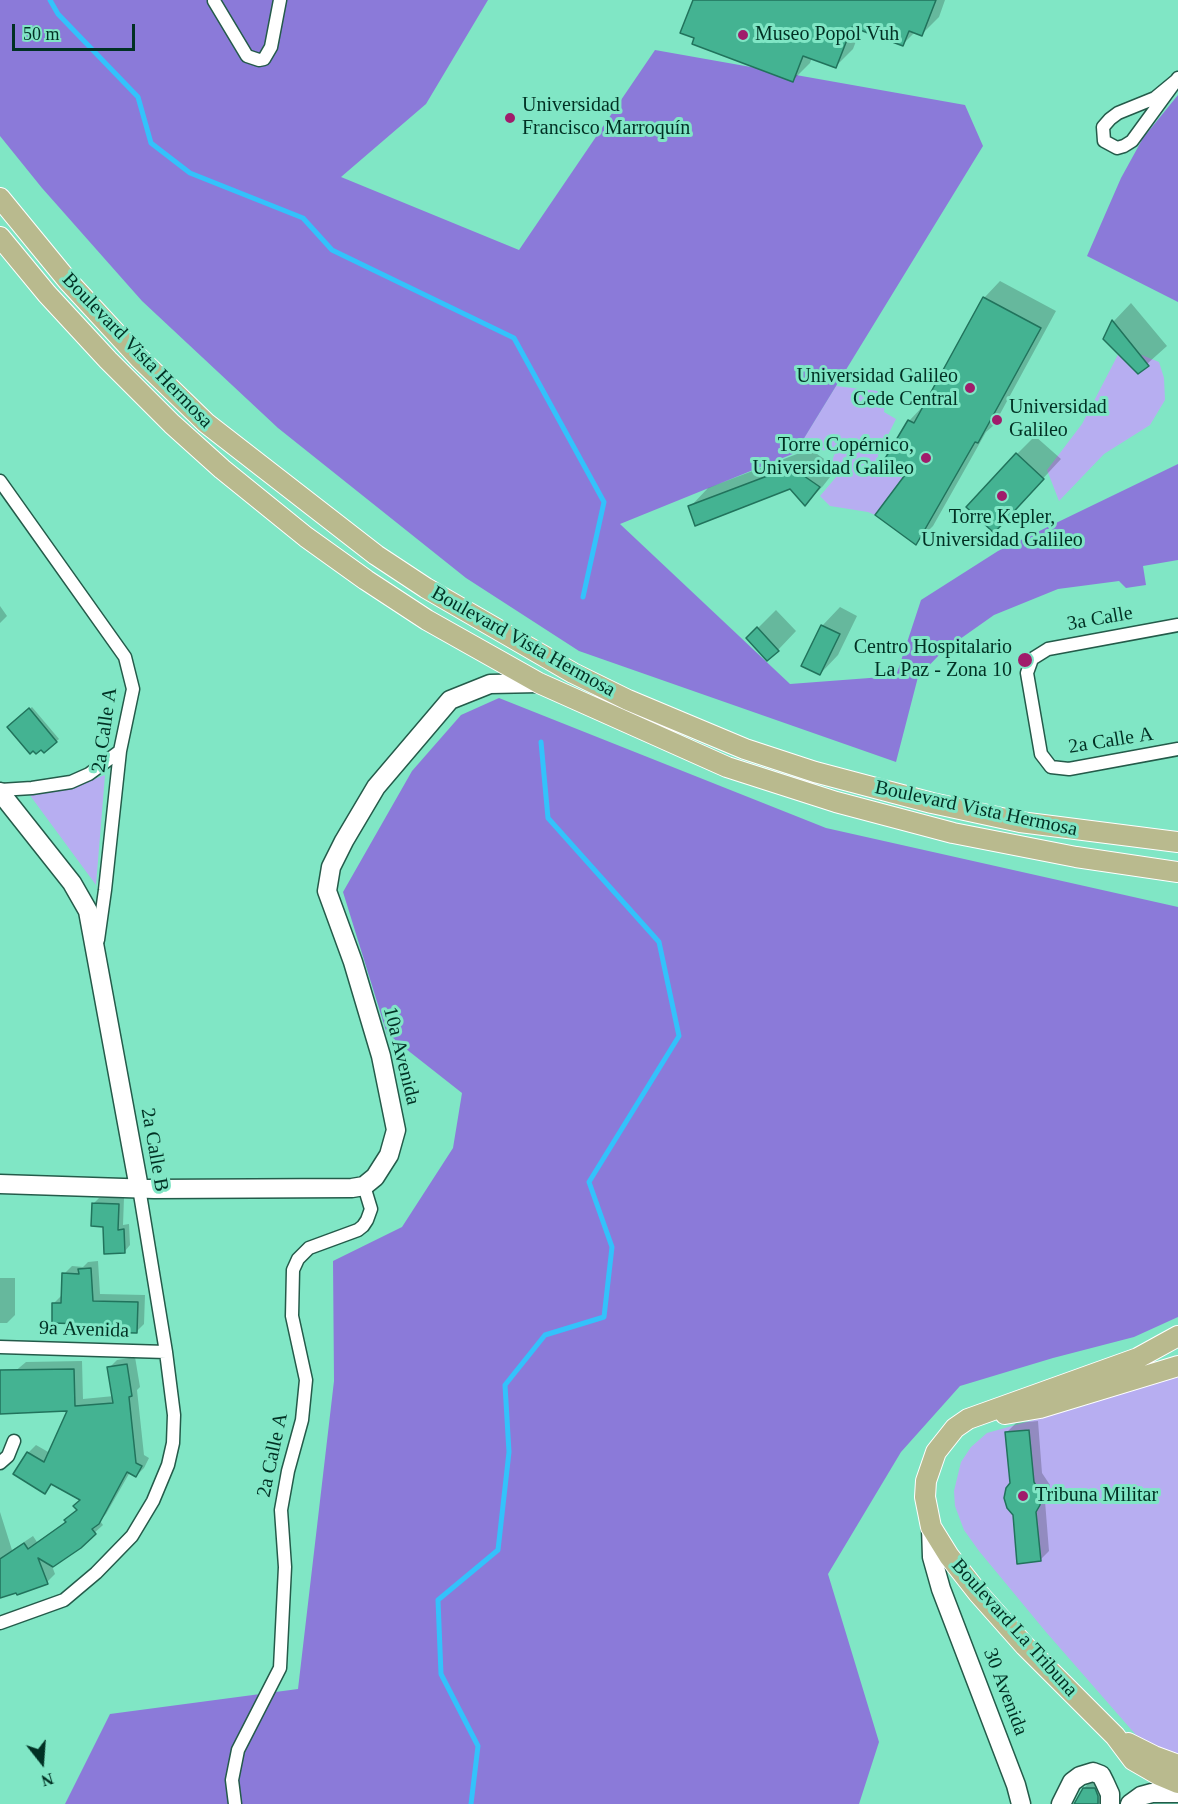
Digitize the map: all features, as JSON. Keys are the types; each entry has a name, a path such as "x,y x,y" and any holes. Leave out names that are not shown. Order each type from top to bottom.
{"main road":[{"name":"Boulevard Vista Hermosa","path":"0,198 68,281 139,358 206,423 376,555 426,588 573,673 628,700 745,749 814,772 922,801 1020,822 1178,842"},
{"name":"Boulevard Vista Hermosa","path":"0,237 47,294 108,360 172,424 222,469 306,537 366,580 428,620 539,683 727,767 836,802 953,833 1076,857 1178,872"},
{"path":"968,1419 1138,1358 1178,1336"},
{"path":"968,1419 1040,1408 1178,1366"},
{"name":"Boulevard La Tribuna","path":"968,1419 945,1440 930,1466 925,1497 931,1527 949,1556 978,1593 1025,1646 1115,1736"},
{"path":"1115,1736 1154,1756 1178,1765"},
{"path":"1115,1736 1133,1760 1178,1783"}],"street":[{"path":"214,1 247,56 260,60 264,59 271,47 280,0"},
{"path":"1178,79 1132,141 1117,148 1104,141 1103,127 1110,119 1118,113 1155,98 1178,79"},
{"name":"2a Calle A","path":"0,481 125,657 133,689 120,752 96,952"},
{"name":"3a Calle","path":"1051,767 1041,754 1027,673 1032,660 1048,649 1178,625"},
{"name":"10a Avenida","path":"364,1186 375,1177 389,1155 396,1130 381,1056 353,962 327,891 331,867 376,787 450,700 490,684 539,683"},
{"name":"2a Calle A","path":"1051,767 1069,770 1178,749"},
{"path":"0,791 72,782 89,774 120,752"},
{"name":"2a Calle B","path":"0,791 72,883 88,911 166,1352 174,1415 173,1443 168,1465 153,1501 132,1536 96,1573 64,1600 0,1623"},
{"path":"0,1184 270,1189 364,1186"},
{"name":"2a Calle A","path":"236,1804 232,1780 238,1750 280,1668 285,1567 281,1510 288,1471 302,1420 306,1380 292,1316 293,1270 298,1259 309,1248 358,1230 363,1226 371,1209 364,1186"},
{"name":"9a Avenida","path":"0,1347 166,1352"},
{"path":"0,1463 8,1456 14,1441"},
{"name":"30 Avenida","path":"931,1527 932,1557 941,1589 1016,1785 1021,1804"},
{"path":"1061,1804 1072,1782 1080,1776 1093,1773 1101,1775 1106,1783 1110,1794 1110,1804"},
{"path":"1130,1804 1141,1796 1152,1793 1178,1793"}],"shaded area":[{"path":"0,0 488,0 426,104 341,177 519,250 655,50 965,105 983,146 795,453 620,524 790,684 896,676 921,600 998,551 1178,464 1178,560 1143,566 1146,585 1126,588 1119,581 1058,589 994,615 943,651 918,677 896,762 579,651 466,578 278,428 142,301 42,188 0,136"},
{"path":"1178,95 1178,302 1087,256 1121,178 1143,138"},
{"path":"1122,347 1159,362 1164,378 1165,400 1150,425 1104,454 1059,501 1047,470 1082,424"},
{"path":"836,386 886,394 884,412 896,419 878,455 879,476 904,477 875,515 830,506 820,496 837,476 828,469 837,449 795,453"},
{"path":"499,698 826,828 1178,907 1178,1317 1134,1337 960,1386 901,1452 828,1574 879,1742 859,1804 65,1804 110,1714 298,1689 334,1381 333,1261 402,1227 453,1148 462,1093 387,1034 343,892 412,771 461,715"},
{"path":"105,775 96,885 29,794 72,787"},
{"path":"1178,1375 1178,1754 1164,1750 1136,1735 1046,1632 964,1530 955,1506 954,1491 961,1462 971,1447 987,1433 1077,1408"}],"building":[{"path":"693,0 936,0 922,36 909,31 903,46 852,27 836,68 803,56 793,82 692,44 694,38 680,33"},
{"path":"983,297 1041,328 978,443 975,442 916,545 875,515 905,475 883,462 908,420 914,423"},
{"path":"1112,320 1149,366 1138,374 1103,339"},
{"name":"Torre Kepler, Universidad Galileo","path":"1016,453 1044,479 994,533 966,507"},
{"path":"791,467 820,487 805,506 790,489 695,526 688,506"},
{"path":"821,625 840,634 820,675 801,666"},
{"path":"757,627 779,651 767,661 746,638"},
{"path":"29,708 57,742 44,753 41,750 36,754 33,751 30,754 7,727"},
{"path":"92,1203 119,1204 118,1230 124,1229 125,1253 104,1254 103,1227 91,1226"},
{"path":"91,1268 93,1301 138,1302 137,1333 84,1332 84,1324 52,1323 52,1303 61,1303 62,1273 79,1274 78,1269"},
{"path":"127,1364 132,1396 129,1397 136,1463 142,1466 136,1477 127,1472 99,1524 92,1529 96,1534 81,1548 53,1567 38,1558 48,1584 17,1595 16,1593 0,1598 0,1559 24,1543 28,1549 66,1522 64,1520 77,1510 73,1506 80,1500 51,1484 45,1494 13,1474 27,1452 44,1462 67,1411 0,1414 0,1370 74,1369 75,1406 113,1403 107,1367"},
{"name":"Tribuna Militar","path":"1029,1430 1034,1482 1041,1494 1040,1505 1036,1512 1041,1561 1017,1564 1013,1515 1007,1508 1004,1498 1006,1488 1010,1483 1005,1432"},
{"path":"1083,1788 1095,1788 1098,1804 1074,1804"}],"waterway":[{"path":"50,0 58,14 138,97 151,143 190,173 303,218 332,250 514,338 604,502 583,597"},
{"path":"471,1804 478,1746 441,1674 438,1600 498,1550 509,1452 505,1385 545,1335 604,1317 612,1247 589,1182 679,1036 659,942 548,818 541,742"}],"place":[{"name":"Museo Popol Vuh","path":"743,35"},
{"name":"Universidad Francisco Marroquín","path":"510,118"},
{"name":"Universidad Galileo Cede Central","path":"970,388"},
{"name":"Universidad Galileo","path":"997,420"},
{"name":"Torre Copérnico, Universidad Galileo","path":"926,458"},
{"name":"Torre Kepler, Universidad Galileo","path":"1002,496"},
{"name":"Centro Hospitalario La Paz - Zona 10","path":"1025,660"},
{"name":"Tribuna Militar","path":"1023,1496"}]}
